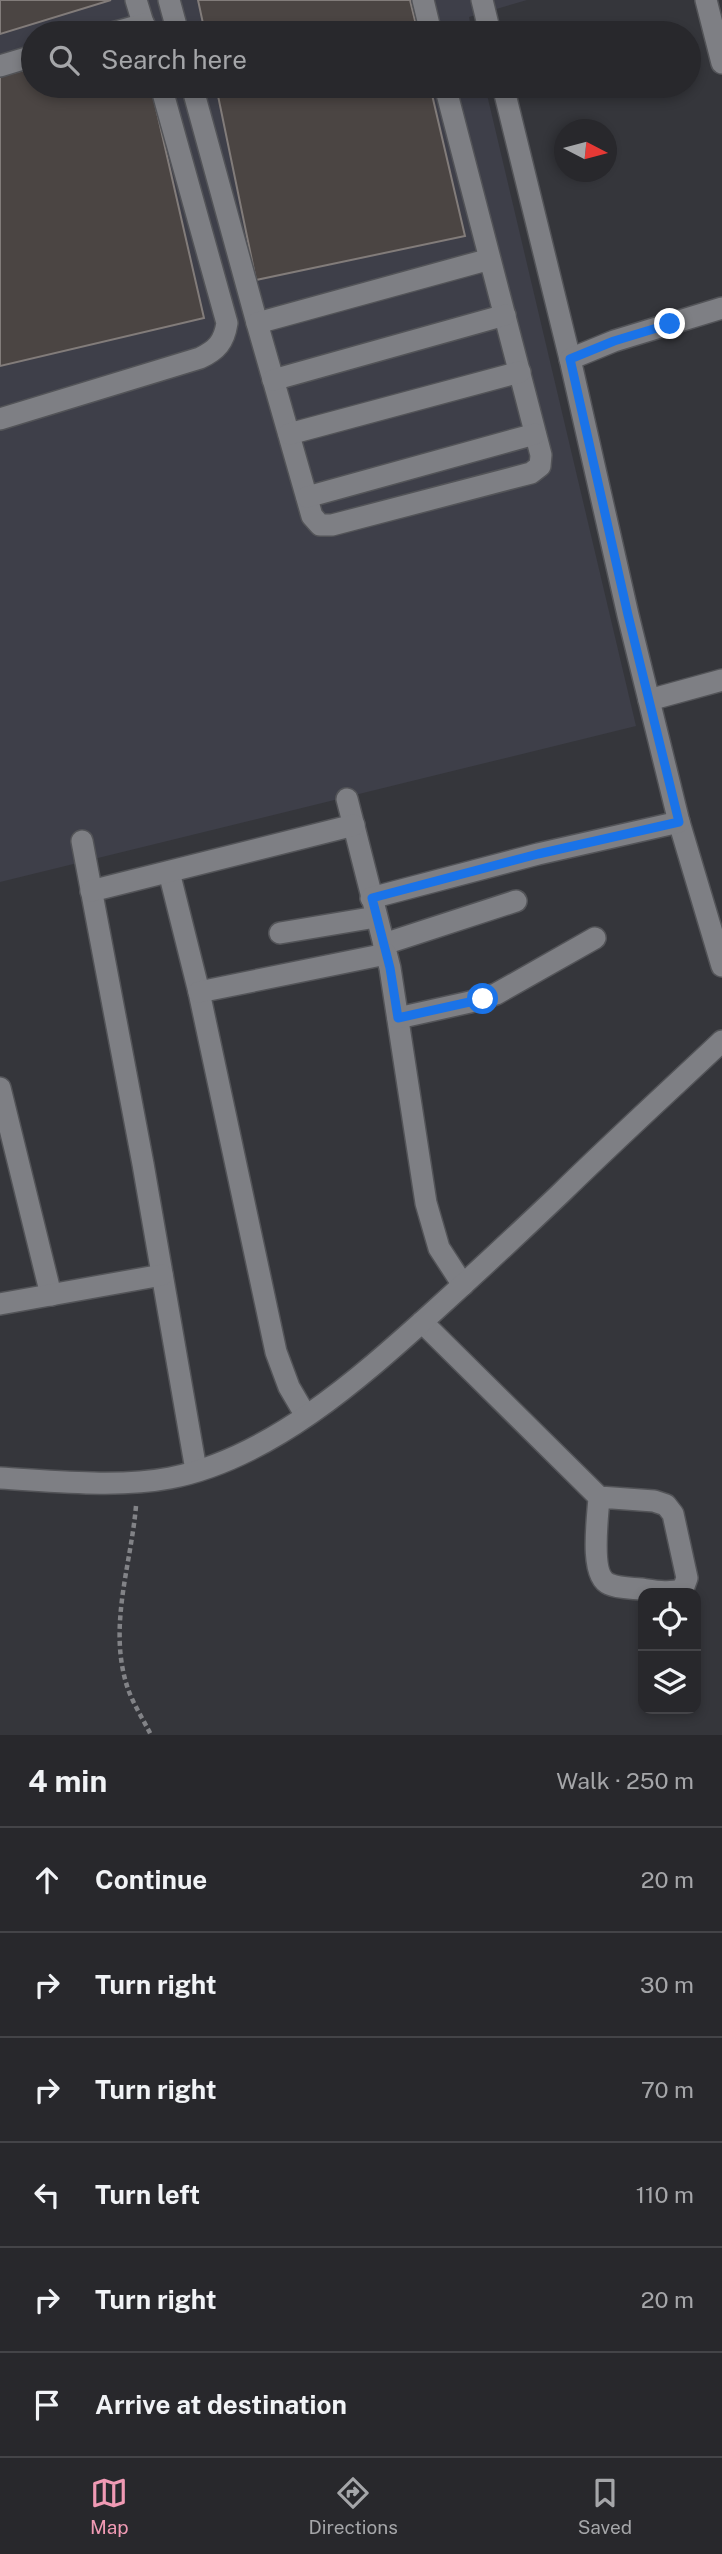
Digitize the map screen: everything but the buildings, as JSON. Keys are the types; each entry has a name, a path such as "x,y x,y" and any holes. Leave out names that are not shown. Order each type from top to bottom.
{"street":[{"path":"136,0 143,21"},
{"path":"169,0 175,21"},
{"path":"423,0 428,21"},
{"path":"482,0 487,21"},
{"path":"706,0 722,63"},
{"path":"0,66 21,60"},
{"path":"0,419 200,358 215,351 224,338 228,323 164,98"},
{"path":"195,98 312,516 320,525 332,525 531,473 540,466 541,455 448,98"},
{"path":"506,98 679,822 718,938 722,966"},
{"path":"257,323 490,259"},
{"path":"570,359 614,341 722,308"},
{"path":"274,380 505,315"},
{"path":"289,434 520,372"},
{"path":"307,497 535,434"},
{"path":"649,700 722,680"},
{"path":"347,799 385,949 426,1203 439,1248 463,1285"},
{"path":"280,933 374,908 538,854 679,822"},
{"path":"91,891 354,825"},
{"path":"82,841 196,1470"},
{"path":"169,872 199,992 276,1352 289,1387 306,1416"},
{"path":"199,992 385,949 516,901"},
{"path":"398,1018 496,994 595,938"},
{"path":"0,1478 90,1482 169,1478 232,1457 306,1416 372,1367 422,1322 722,1041"},
{"path":"0,1088 51,1295"},
{"path":"0,1304 162,1275"},
{"path":"422,1322 599,1497 654,1501 666,1505 673,1514 687,1578 683,1589 674,1592 638,1589 609,1585 600,1578 596,1566 599,1497"}],"path":[{"path":"138,1481 135,1524 124,1578 120,1619 127,1686 150,1735"}],"shaded area":[{"path":"0,0 527,0 469,17 470,21 21,21 21,98 488,98 636,726 0,882"}],"route":[{"path":"483,999 398,1018 390,968 372,898 538,854 679,822 628,615 570,359 614,341 670,324"}]}
